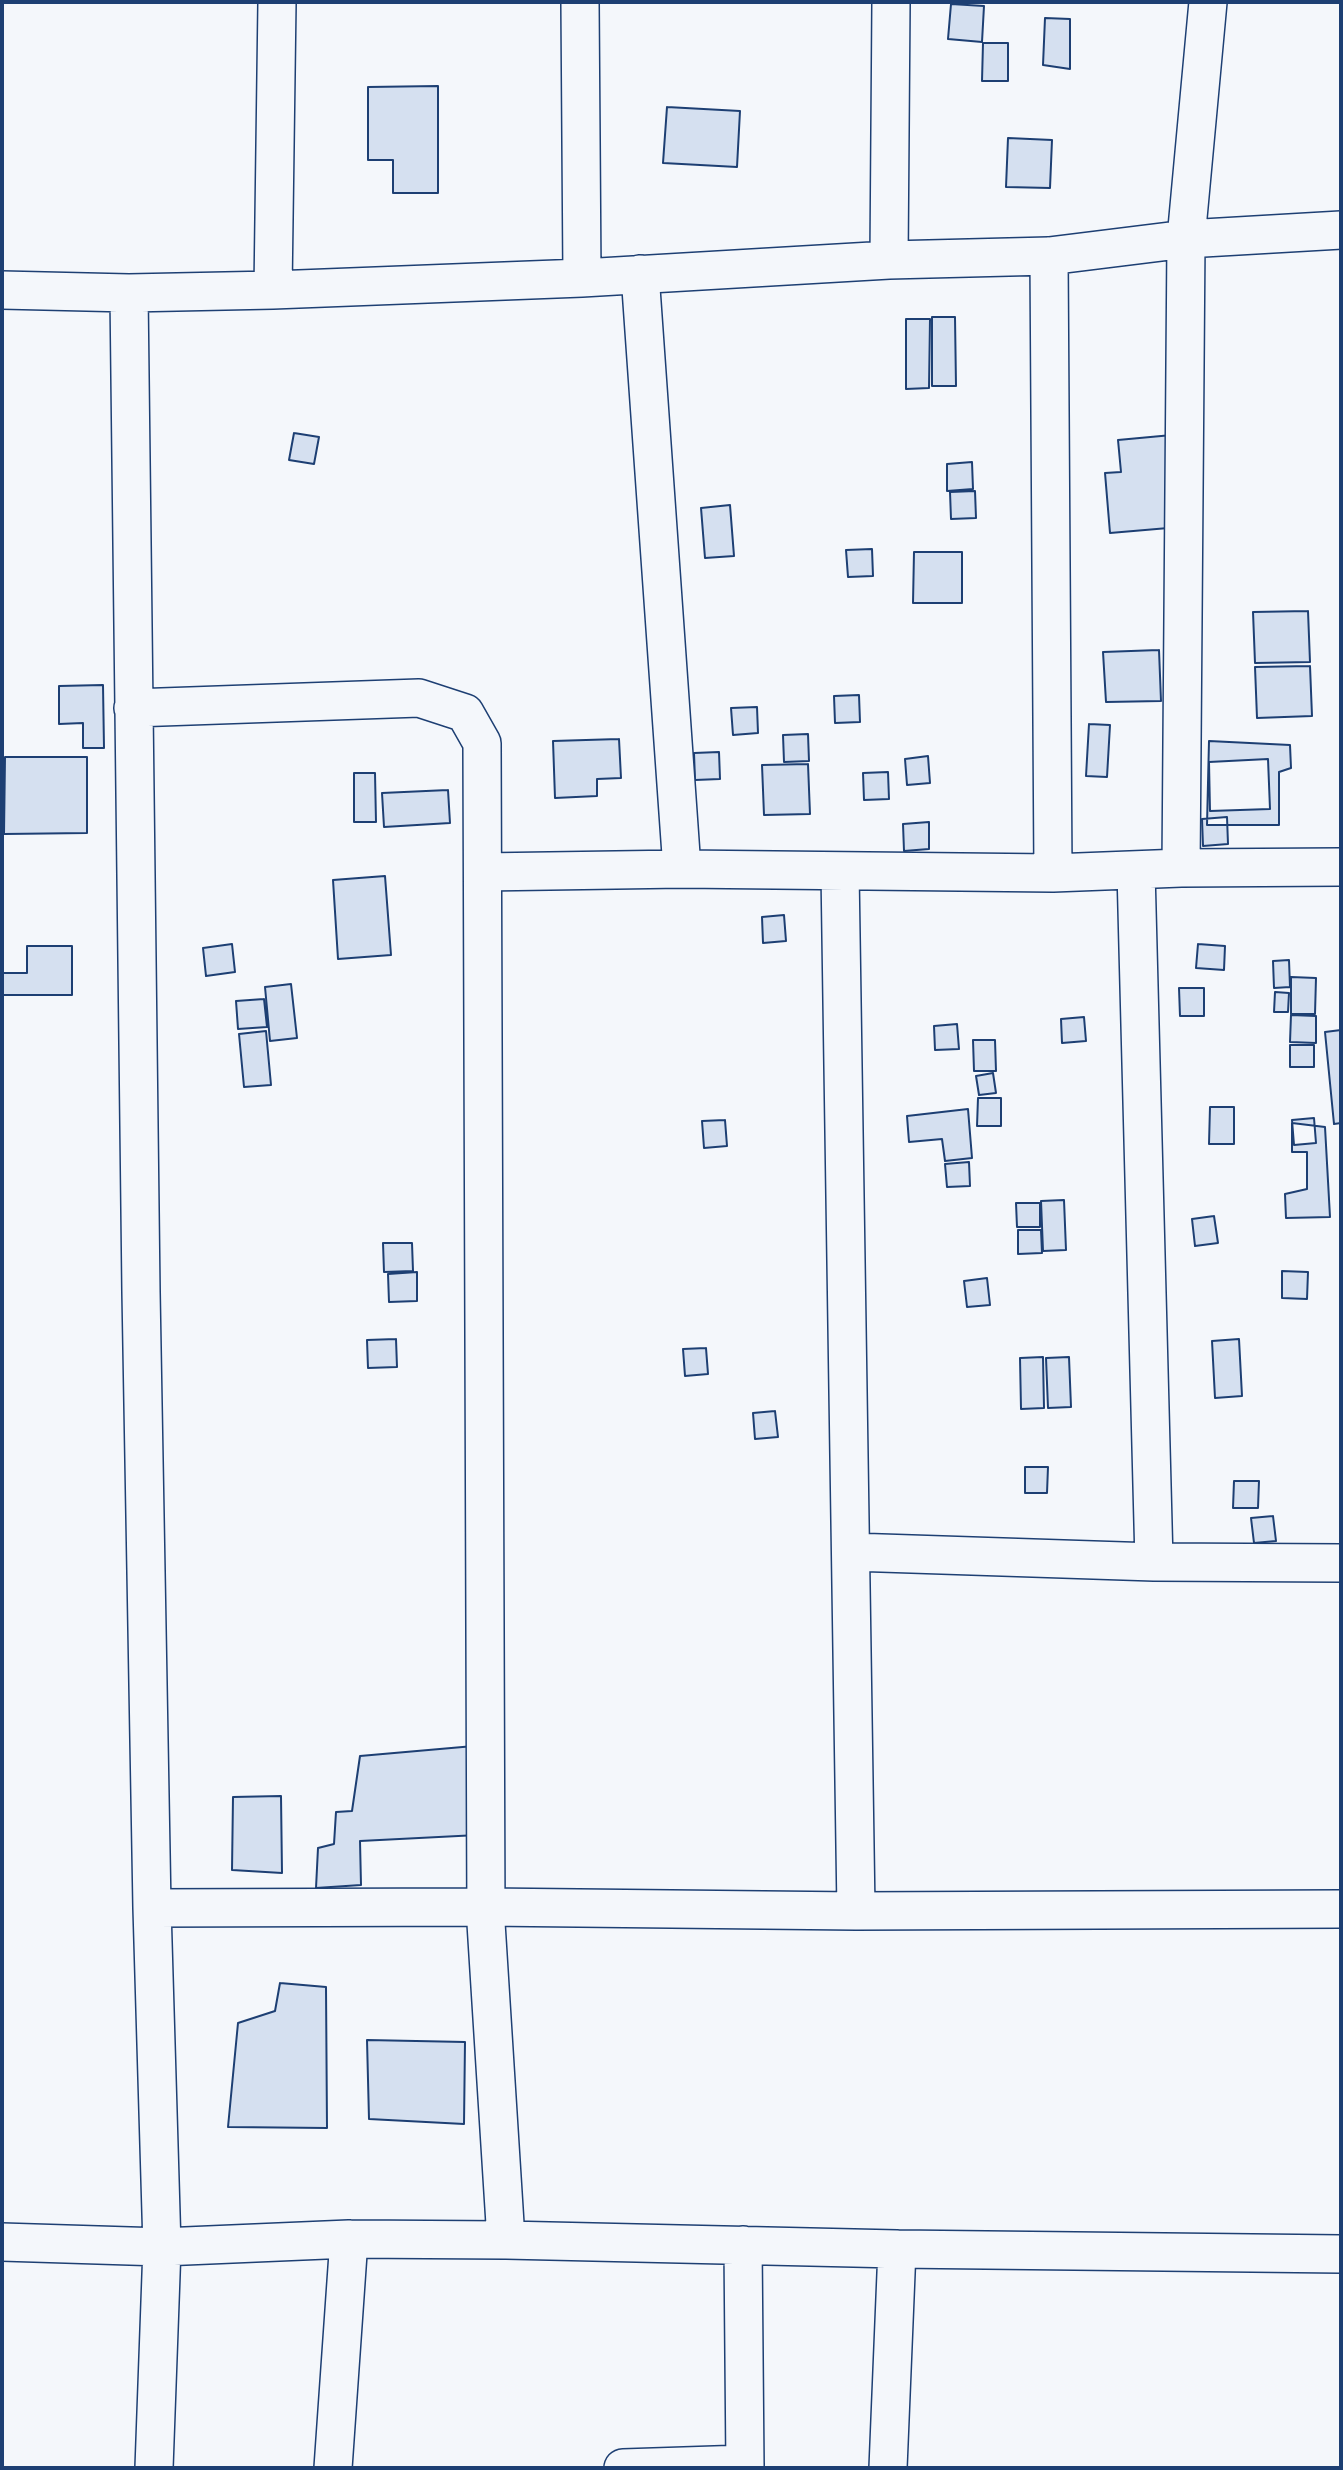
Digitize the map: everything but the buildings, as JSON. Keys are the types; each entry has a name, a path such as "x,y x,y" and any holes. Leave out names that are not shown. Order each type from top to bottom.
{"street":[{"path":"272,290 277,2"},
{"path":"580,2 582,278"},
{"path":"889,260 891,2"},
{"path":"1181,868 1186,239 1209,2"},
{"path":"2,290 129,293 582,278 889,260 1049,256 1186,239 1341,230"},
{"path":"1049,256 1053,873"},
{"path":"640,274 682,869"},
{"path":"129,293 152,1908 162,2247 155,2468"},
{"path":"133,708 419,698 465,713 482,743 486,1907 506,2240"},
{"path":"483,872 682,869 1053,873 1181,868 1341,867"},
{"path":"1136,871 1154,1562"},
{"path":"840,872 856,1911"},
{"path":"851,1552 1154,1562 1341,1563"},
{"path":"152,1908 486,1907 856,1911 1341,1909"},
{"path":"333,2468 349,2239"},
{"path":"2,2242 162,2247 349,2239 506,2240 897,2249 1341,2254"},
{"path":"623,2468 745,2466 743,2245"},
{"path":"888,2468 897,2249"}]}
